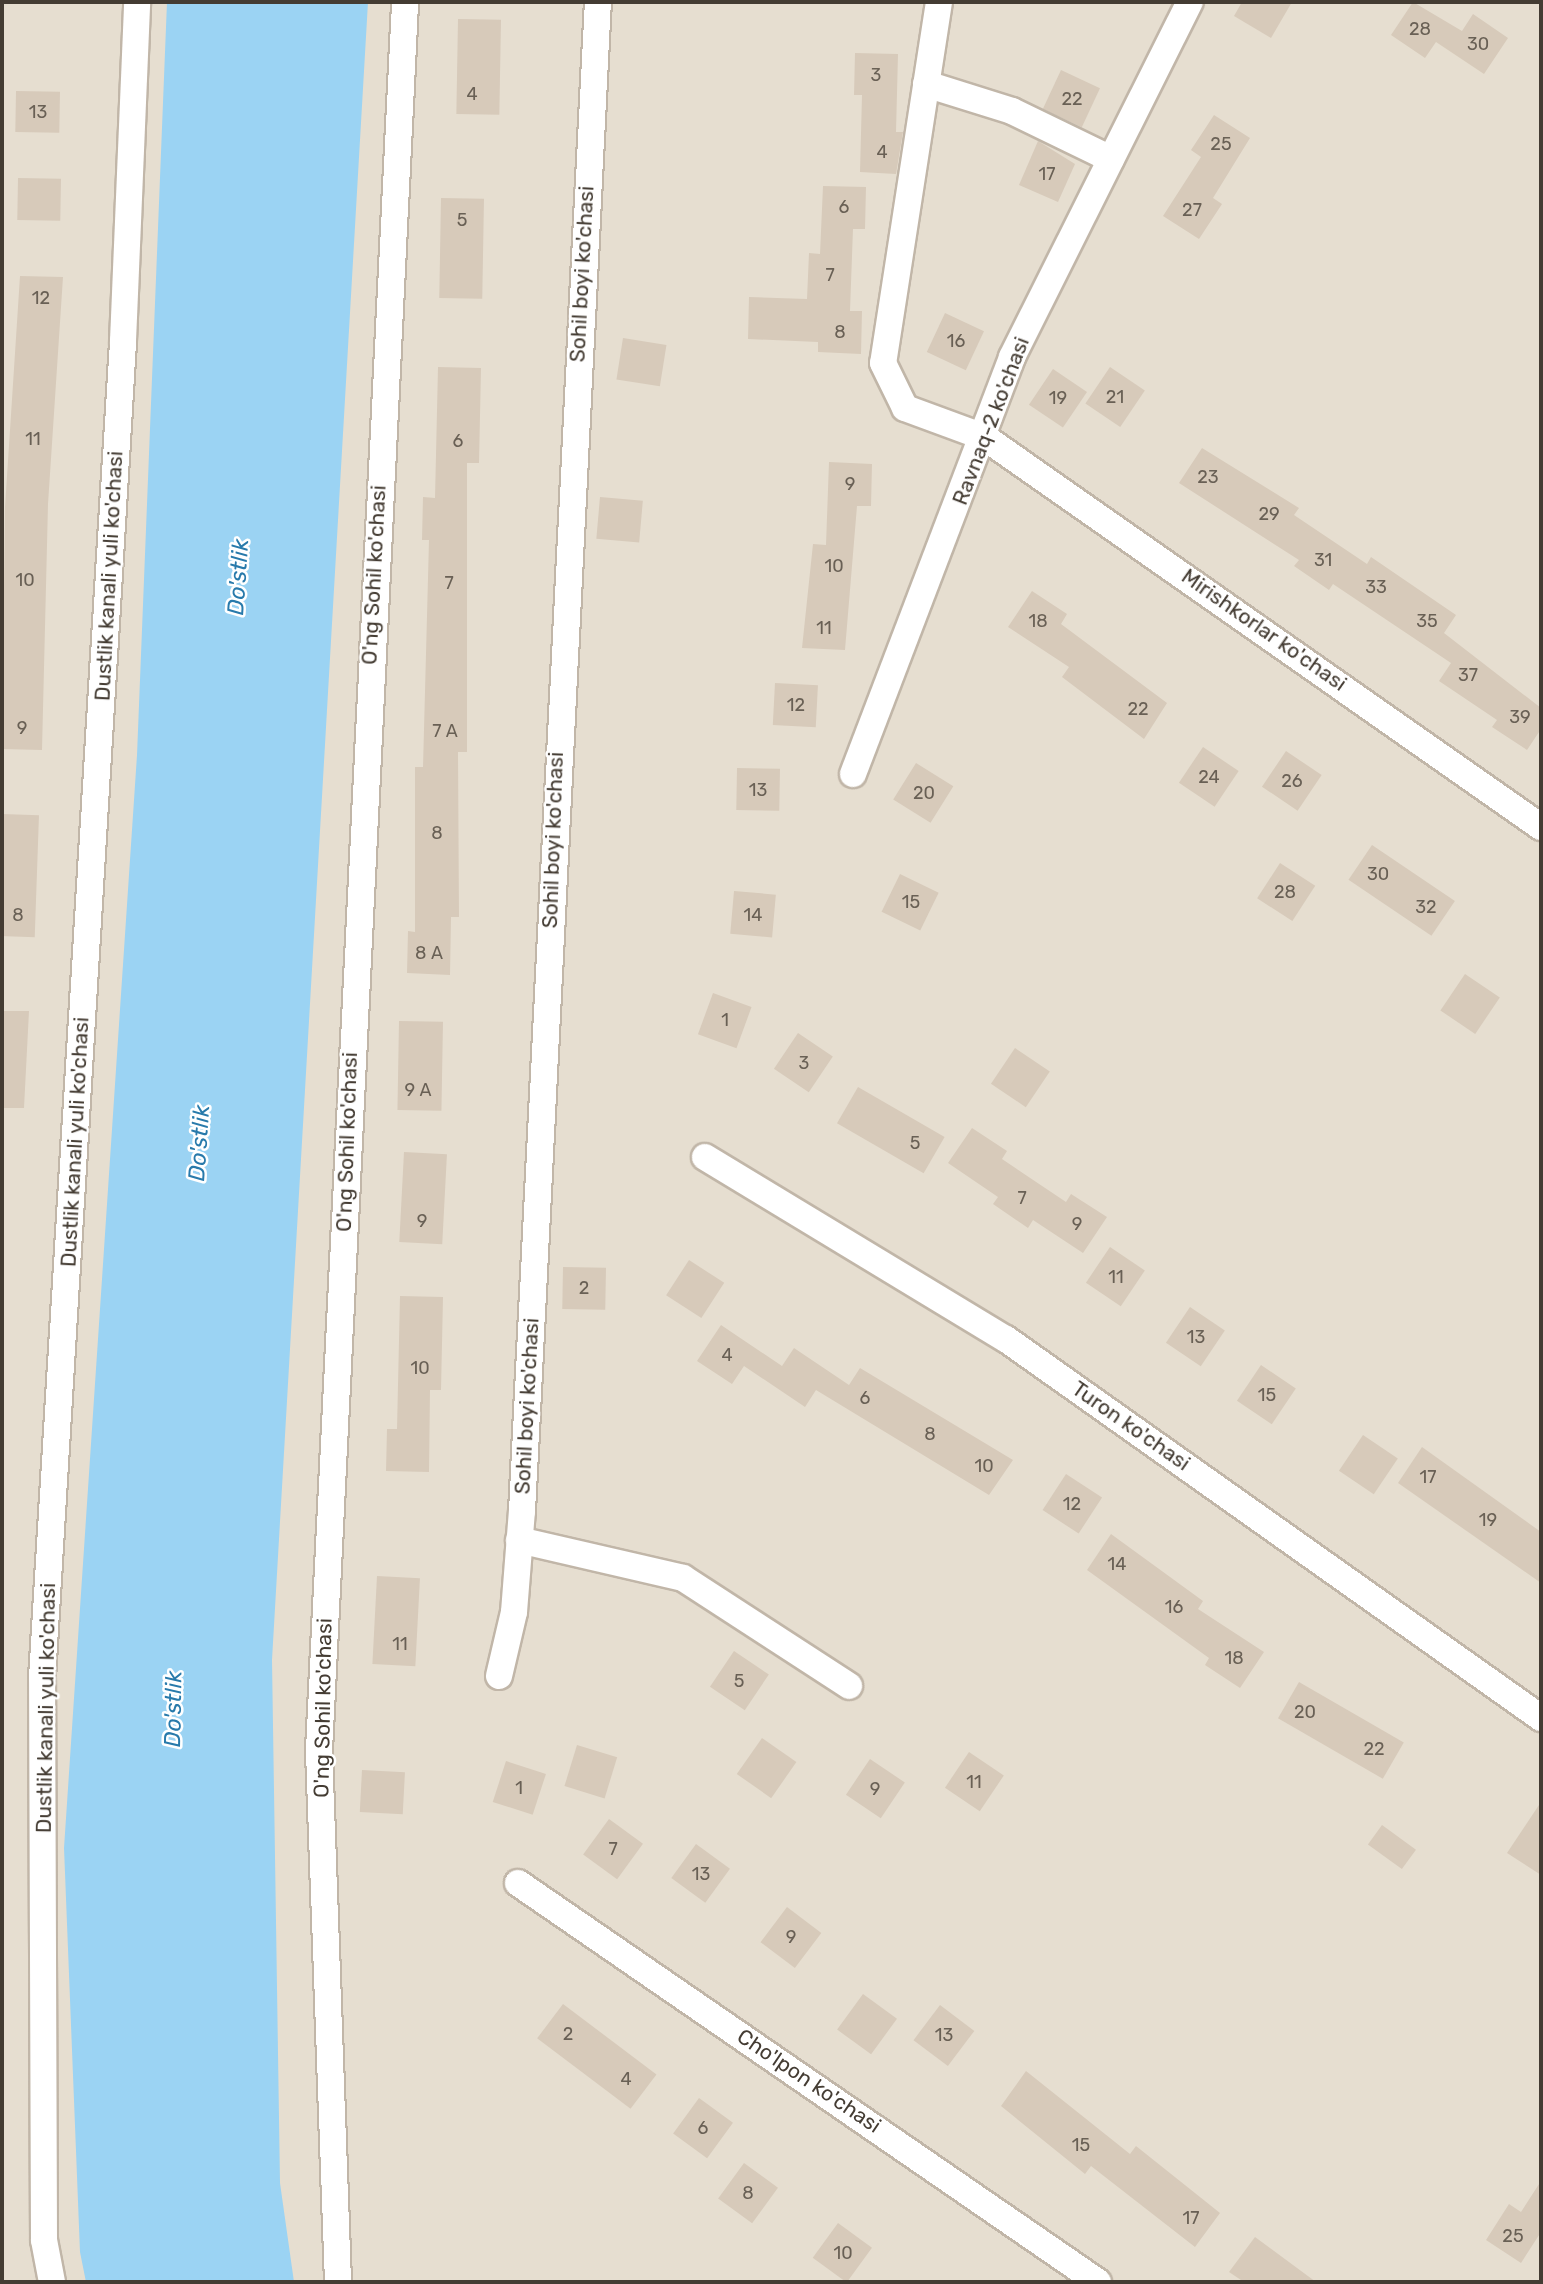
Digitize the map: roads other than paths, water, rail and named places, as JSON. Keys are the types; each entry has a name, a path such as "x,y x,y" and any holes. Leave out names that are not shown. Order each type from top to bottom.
{"street":[{"name":"Dustlik kanali yuli ko'chasi","path":"52,2282 44,2240 42,1678 123,341 137,2"},
{"name":"O'ng Sohil ko'chasi","path":"338,2282 319,1750 405,2"},
{"name":"Sohil boyi ko'chasi","path":"499,1676 514,1612 519,1540 598,2"},
{"name":"Mirishkorlar ko'chasi","path":"939,2 883,363 905,408 984,437 1541,827"},
{"name":"Ravnaq-2 ko'chasi","path":"853,774 984,437 1012,357 1190,2"},
{"path":"926,84 1012,111 1111,159"},
{"name":"Turon ko'chasi","path":"705,1157 1006,1339 1541,1718"},
{"path":"519,1540 683,1578 849,1686"},
{"name":"Cho'lpon ko'chasi","path":"518,1883 1098,2282"}],"water":[{"name":"Do'stlik","path":"167,2 368,2 272,1660 280,2183 294,2282 86,2282 80,2252 64,1848 137,755"}]}
